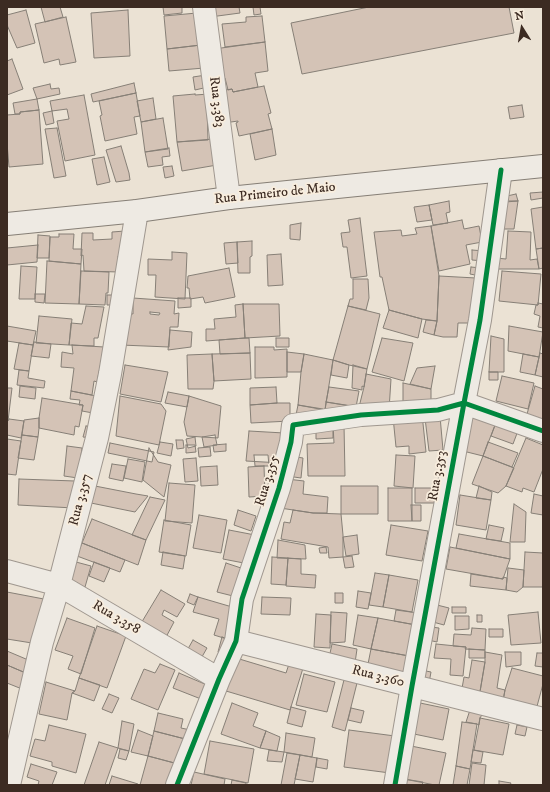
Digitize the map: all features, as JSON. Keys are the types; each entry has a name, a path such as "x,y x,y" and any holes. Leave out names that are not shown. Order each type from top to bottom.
{"street":[{"name":"Rua 3.383","path":"204,7 229,198"},
{"name":"Rua Primeiro de Maio","path":"7,224 137,211 229,198 543,166"},
{"name":"Rua 3.353","path":"395,785 480,320 501,170"},
{"name":"Rua 3.357","path":"9,785 42,642 59,585 97,438 110,374 137,211"},
{"path":"464,403 543,431"},
{"name":"Rua 3.355","path":"177,785 219,679 236,641 242,599 279,488 292,442 293,425 361,415 438,410 464,403"},
{"name":"Rua 3.358","path":"7,571 59,585 219,679"},
{"name":"Rua 3.360","path":"236,641 543,719"}],"building":[{"path":"41,7 60,7 63,17 45,22"},
{"path":"163,7 182,7 182,13 164,15"},
{"path":"208,7 239,7 240,13 210,17"},
{"path":"253,7 260,7 261,14 254,15"},
{"path":"369,7 509,7 514,33 302,74 291,23"},
{"path":"26,10 35,43 17,48 7,25 7,15"},
{"path":"128,10 130,56 94,58 91,13"},
{"path":"197,13 201,45 167,49 164,16"},
{"path":"262,16 265,42 225,47 222,24 246,22 246,17"},
{"path":"66,17 76,62 60,65 59,59 44,63 35,24"},
{"path":"265,42 268,71 255,73 258,87 233,92 232,89 228,90 225,78 219,79 214,49"},
{"path":"201,45 204,68 169,71 167,49"},
{"path":"12,59 23,89 7,95 7,61"},
{"path":"206,75 208,87 195,90 193,77"},
{"path":"134,83 136,93 93,102 91,94"},
{"path":"50,84 51,89 59,88 60,94 37,99 33,88"},
{"path":"264,86 271,113 268,114 272,129 239,136 236,123 238,121 224,123 219,91 232,89 233,92"},
{"path":"136,93 140,116 134,117 137,134 105,141 100,116 102,115 99,101"},
{"path":"209,94 207,108 208,140 177,142 173,96"},
{"path":"84,95 95,155 65,161 57,121 69,119 67,109 52,111 50,101"},
{"path":"153,98 156,119 141,122 137,101"},
{"path":"37,99 39,110 15,114 13,103"},
{"path":"522,105 524,117 510,119 508,107"},
{"path":"39,110 43,164 9,167 7,115"},
{"path":"52,111 54,123 46,125 43,113"},
{"path":"163,118 168,149 145,152 141,122"},
{"path":"57,128 66,176 54,178 45,129"},
{"path":"272,129 276,155 255,160 250,134"},
{"path":"213,139 217,165 182,171 177,142"},
{"path":"121,146 130,180 116,182 106,150"},
{"path":"169,148 170,156 162,157 163,165 148,167 145,152"},
{"path":"104,157 110,182 97,185 92,159"},
{"path":"172,166 174,176 165,178 163,167"},
{"path":"543,192 543,198 531,200 530,193"},
{"path":"516,194 518,201 507,201 507,196"},
{"path":"449,201 450,212 446,213 448,223 433,225 429,205"},
{"path":"518,201 514,229 502,229 505,202"},
{"path":"429,205 432,220 417,222 414,207"},
{"path":"543,207 543,248 536,249 531,209"},
{"path":"360,218 367,276 351,278 347,247 343,247 341,233 350,232 348,220"},
{"path":"462,220 464,229 479,226 482,242 466,245 470,264 439,271 431,226"},
{"path":"301,223 300,240 290,239 290,225"},
{"path":"431,226 439,276 437,321 422,319 389,310 382,277 380,277 374,232 401,230 402,236 417,234 415,228"},
{"path":"125,231 120,256 118,256 119,272 84,271 83,255 81,256 82,233 93,233 93,240 112,239 112,232"},
{"path":"508,231 531,232 530,260 537,259 539,269 497,269 496,258 506,259"},
{"path":"59,234 74,234 73,249 82,249 81,264 49,261 50,237 59,237"},
{"path":"38,235 50,236 49,258 37,258"},
{"path":"252,241 250,273 238,273 237,242"},
{"path":"237,242 238,263 226,264 224,243"},
{"path":"38,245 37,262 7,265 7,248"},
{"path":"543,248 543,268 539,269 536,249"},
{"path":"472,250 484,251 484,261 472,260"},
{"path":"172,252 187,253 185,299 155,297 156,275 148,275 148,259 172,260"},
{"path":"281,254 283,285 268,286 267,255"},
{"path":"47,261 81,264 79,304 45,303"},
{"path":"21,266 37,267 35,299 19,299"},
{"path":"471,267 481,268 480,276 470,274"},
{"path":"229,268 235,297 205,303 203,297 190,299 189,288 187,288 188,276"},
{"path":"81,271 109,272 108,293 106,293 105,305 79,304"},
{"path":"502,271 541,274 538,305 499,301"},
{"path":"439,276 476,278 475,291 473,291 470,323 458,323 457,337 443,337 434,335 437,321"},
{"path":"353,279 368,279 369,298 366,310 348,306 350,299 353,299"},
{"path":"35,294 45,294 44,303 35,302"},
{"path":"107,295 116,295 115,305 107,305"},
{"path":"133,298 175,301 174,314 179,313 178,327 170,327 169,347 121,345 128,313 133,314","holes":["150,312 160,313 159,315 150,314"]},
{"path":"178,298 191,298 191,307 178,308"},
{"path":"538,303 543,304 543,328 538,327 540,316 534,314"},
{"path":"243,304 279,304 280,336 245,338"},
{"path":"243,304 245,338 206,341 206,329 215,329 214,319 236,317 235,305"},
{"path":"86,306 104,307 98,338 94,338 94,346 69,345 71,323 82,324"},
{"path":"348,306 380,314 367,369 333,360"},
{"path":"389,310 422,319 418,338 383,328"},
{"path":"39,316 72,319 69,345 36,343"},
{"path":"426,320 437,321 434,335 423,332"},
{"path":"7,326 36,331 33,345 7,341"},
{"path":"509,326 543,332 539,357 508,351"},
{"path":"170,330 192,332 191,347 168,350"},
{"path":"491,336 504,339 504,372 489,372"},
{"path":"249,338 250,353 220,354 219,340"},
{"path":"276,338 289,338 289,347 276,347"},
{"path":"382,338 413,343 404,381 372,372"},
{"path":"34,342 51,344 49,358 31,356"},
{"path":"19,343 33,345 29,371 14,369"},
{"path":"72,345 104,347 97,382 94,381 92,395 71,391 74,368 61,367 62,352 73,354"},
{"path":"255,347 274,347 274,350 287,349 287,377 255,378"},
{"path":"287,352 304,354 301,372 287,372"},
{"path":"250,353 251,379 214,381 212,354"},
{"path":"540,353 543,354 543,377 535,375"},
{"path":"212,354 214,381 213,389 188,389 187,355"},
{"path":"304,354 333,360 325,410 298,405"},
{"path":"523,354 539,357 535,375 520,372"},
{"path":"333,360 349,365 347,378 331,375"},
{"path":"125,365 168,372 161,402 120,394"},
{"path":"353,365 367,369 364,387 362,386 362,390 352,388"},
{"path":"435,366 431,389 410,384 417,368"},
{"path":"19,370 29,371 28,378 45,381 44,388 17,385"},
{"path":"489,372 498,372 498,380 489,380"},
{"path":"366,374 391,379 389,410 358,411"},
{"path":"502,376 534,383 528,409 496,401"},
{"path":"403,383 431,389 431,409 403,402"},
{"path":"20,386 36,388 35,399 19,397"},
{"path":"535,386 543,389 543,428 525,421"},
{"path":"276,387 277,403 250,405 250,388"},
{"path":"329,387 359,391 356,407 326,402"},
{"path":"7,388 12,388 8,421 7,421"},
{"path":"71,391 96,396 93,413 82,411 83,405 79,405 80,400 70,399"},
{"path":"168,392 189,396 187,407 165,403"},
{"path":"120,396 161,404 166,411 159,445 116,436"},
{"path":"189,396 221,406 218,438 187,436 184,422"},
{"path":"42,398 83,405 79,427 75,426 74,435 39,428"},
{"path":"326,402 352,406 325,410"},
{"path":"290,403 290,421 251,423 250,405"},
{"path":"298,405 323,409 320,417 295,420"},
{"path":"422,414 426,452 409,454 409,446 396,447 393,417"},
{"path":"466,415 497,420 483,456 459,450"},
{"path":"440,416 443,450 429,451 425,418"},
{"path":"39,418 38,437 22,435 24,420"},
{"path":"9,419 24,421 21,438 7,435 7,421"},
{"path":"497,420 519,428 513,444 491,436"},
{"path":"333,425 344,425 345,476 308,476 307,444 334,443"},
{"path":"333,425 333,438 316,439 316,426"},
{"path":"86,426 94,427 92,438 83,437"},
{"path":"249,431 284,433 282,463 246,461"},
{"path":"22,435 38,437 34,460 18,458"},
{"path":"215,435 217,445 204,447 202,437"},
{"path":"195,437 196,446 188,448 186,439"},
{"path":"526,438 543,445 543,469 534,492 523,488 522,492 506,486"},
{"path":"7,439 21,441 16,475 7,474"},
{"path":"176,440 183,440 184,448 177,449"},
{"path":"160,442 173,444 171,456 157,453"},
{"path":"488,442 518,453 512,467 483,456"},
{"path":"110,443 154,452 152,462 108,453"},
{"path":"226,444 226,451 214,452 213,445"},
{"path":"186,445 195,445 196,452 186,453"},
{"path":"67,446 82,448 78,478 64,476"},
{"path":"210,447 211,456 199,457 198,448"},
{"path":"149,448 158,462 171,465 164,497 143,480"},
{"path":"254,455 268,455 269,466 255,466"},
{"path":"396,455 415,456 413,488 394,486"},
{"path":"290,456 303,458 301,478 287,476"},
{"path":"483,456 514,468 506,486 498,493 472,484"},
{"path":"196,458 198,481 185,482 183,459"},
{"path":"128,459 145,462 142,482 124,478"},
{"path":"112,464 126,466 123,481 109,478"},
{"path":"217,466 218,485 201,486 200,467"},
{"path":"264,466 265,496 249,497 248,467"},
{"path":"19,479 75,481 74,508 18,505"},
{"path":"287,479 304,481 303,494 328,497 327,513 313,513 280,508"},
{"path":"169,483 195,485 192,523 165,521"},
{"path":"95,486 148,496 135,512 91,503"},
{"path":"341,486 378,486 378,514 341,514"},
{"path":"479,486 492,492 491,500 476,498"},
{"path":"388,488 412,488 412,521 388,521"},
{"path":"415,488 438,488 438,503 415,503"},
{"path":"534,494 543,496 543,515 531,513"},
{"path":"460,495 491,500 486,530 456,525"},
{"path":"150,497 165,500 146,540 132,535"},
{"path":"514,504 526,512 525,542 510,542"},
{"path":"411,505 421,505 421,521 412,521"},
{"path":"238,510 256,516 251,531 234,525"},
{"path":"293,510 313,513 341,514 343,557 329,558 328,547 281,539 284,522 290,523"},
{"path":"199,515 227,520 221,553 193,548"},
{"path":"92,519 146,540 138,565 82,543"},
{"path":"164,520 191,525 186,556 159,552"},
{"path":"391,525 428,531 422,561 386,555"},
{"path":"489,525 504,528 501,541 486,539"},
{"path":"229,530 255,535 249,564 223,559"},
{"path":"459,534 510,543 510,559 456,548"},
{"path":"357,535 359,554 346,556 343,537"},
{"path":"278,540 305,545 306,559 277,558"},
{"path":"82,543 125,560 120,572 77,556"},
{"path":"326,547 327,553 320,553 319,548"},
{"path":"450,547 510,559 503,579 446,569"},
{"path":"163,552 185,556 183,569 161,565"},
{"path":"525,552 543,553 543,587 523,587"},
{"path":"352,556 354,567 345,568 343,557"},
{"path":"272,557 288,558 286,585 271,584"},
{"path":"288,558 301,559 301,574 316,575 315,588 286,586"},
{"path":"76,562 91,566 85,587 70,583"},
{"path":"94,562 110,568 104,582 89,576"},
{"path":"226,563 241,568 233,596 217,592"},
{"path":"508,568 524,570 523,587 517,592 506,590"},
{"path":"375,573 389,575 383,607 369,605"},
{"path":"471,574 503,579 503,577 507,578 506,590 470,586"},
{"path":"389,575 418,580 412,612 383,607"},
{"path":"161,590 185,604 177,617 164,610 162,615 174,622 165,639 140,625"},
{"path":"358,591 371,593 368,609 356,607"},
{"path":"7,592 49,600 32,643 7,639"},
{"path":"335,593 343,593 343,603 335,603"},
{"path":"190,594 198,597 194,605 187,602"},
{"path":"198,597 239,609 230,640 214,635 219,619 193,612"},
{"path":"262,597 291,598 290,615 261,614"},
{"path":"437,605 449,608 444,625 433,622"},
{"path":"452,607 466,607 466,613 452,613"},
{"path":"396,610 418,613 416,625 394,621"},
{"path":"331,612 347,613 345,642 330,643"},
{"path":"538,612 541,643 511,645 508,615"},
{"path":"316,614 331,615 330,648 314,647"},
{"path":"358,615 378,618 371,649 353,645"},
{"path":"477,615 482,615 482,622 477,622"},
{"path":"455,616 469,616 469,629 455,630"},
{"path":"67,618 95,628 81,674 68,669 73,656 55,650"},
{"path":"378,618 416,625 409,656 371,649"},
{"path":"97,626 126,636 107,688 79,678"},
{"path":"431,627 439,628 437,642 428,640"},
{"path":"472,628 486,629 485,650 465,649 466,647 453,646 454,634 471,635"},
{"path":"489,629 503,629 503,637 489,637"},
{"path":"222,637 231,640 227,655 218,652"},
{"path":"193,640 207,648 199,662 185,654"},
{"path":"332,644 357,649 355,663 329,658"},
{"path":"436,644 466,647 463,676 450,675 451,659 434,658"},
{"path":"371,649 409,656 405,678 367,669"},
{"path":"469,649 485,650 485,658 469,658"},
{"path":"7,651 33,662 28,674 7,665"},
{"path":"485,652 502,655 497,688 505,690 502,706 478,703 485,662"},
{"path":"505,652 521,652 521,665 506,667"},
{"path":"537,653 543,653 543,667 535,666"},
{"path":"236,658 286,673 290,661 304,665 290,710 226,691"},
{"path":"472,660 485,662 479,698 461,694 464,677 469,678"},
{"path":"160,664 175,670 158,710 131,699 144,669 155,673"},
{"path":"7,665 28,674 22,689 7,683"},
{"path":"512,668 543,676 543,684 536,710 503,701"},
{"path":"421,670 431,672 429,683 419,681"},
{"path":"179,673 207,685 201,699 173,688"},
{"path":"304,674 335,682 327,712 296,705"},
{"path":"345,676 358,679 345,731 332,727"},
{"path":"79,678 100,685 94,701 72,693 75,691"},
{"path":"46,682 75,691 72,693 67,720 39,714"},
{"path":"109,694 119,698 112,713 102,709"},
{"path":"232,703 258,713 253,726 266,731 260,748 221,734"},
{"path":"420,703 449,709 443,740 414,734"},
{"path":"291,707 306,711 302,727 287,723"},
{"path":"351,708 364,711 361,723 348,720"},
{"path":"470,710 483,713 480,718 479,725 466,722"},
{"path":"158,713 183,719 181,728 195,731 193,741 154,731"},
{"path":"480,718 509,724 503,755 474,750"},
{"path":"122,721 134,724 129,751 118,748"},
{"path":"462,722 477,724 470,769 456,766"},
{"path":"49,725 86,734 76,773 52,766 52,762 30,756 35,739 45,741"},
{"path":"517,725 527,727 525,736 515,734"},
{"path":"138,730 153,736 148,756 131,752"},
{"path":"349,730 395,736 390,773 344,767"},
{"path":"154,731 193,741 186,766 148,756"},
{"path":"266,731 280,737 277,751 260,748"},
{"path":"286,733 315,738 312,757 284,752"},
{"path":"210,741 254,749 248,783 204,774"},
{"path":"99,742 118,748 105,785 84,785"},
{"path":"411,746 446,753 439,785 404,779"},
{"path":"120,749 129,751 126,760 118,758"},
{"path":"269,750 284,752 282,762 267,761"},
{"path":"473,750 483,752 481,763 471,762"},
{"path":"287,753 300,755 294,785 281,785"},
{"path":"300,755 317,758 313,782 295,779"},
{"path":"148,756 178,764 172,785 140,785"},
{"path":"317,758 328,760 327,769 316,767"},
{"path":"472,763 486,765 484,785 469,785"},
{"path":"31,764 57,772 52,785 38,785 39,781 27,777"},
{"path":"456,766 470,769 467,785 453,785"},
{"path":"194,772 225,779 224,785 191,785"},
{"path":"112,776 138,784 138,785 109,785"},
{"path":"404,779 423,782 422,785 403,785"},
{"path":"232,780 246,783 246,785 231,785"},
{"path":"499,781 511,783 510,785 499,785"}],"cycle path":[{"path":"395,785 480,320 501,170"},
{"path":"177,785 219,679 236,641 242,599 279,488 291,442 293,425 361,415 438,410 464,403 543,431"}]}
